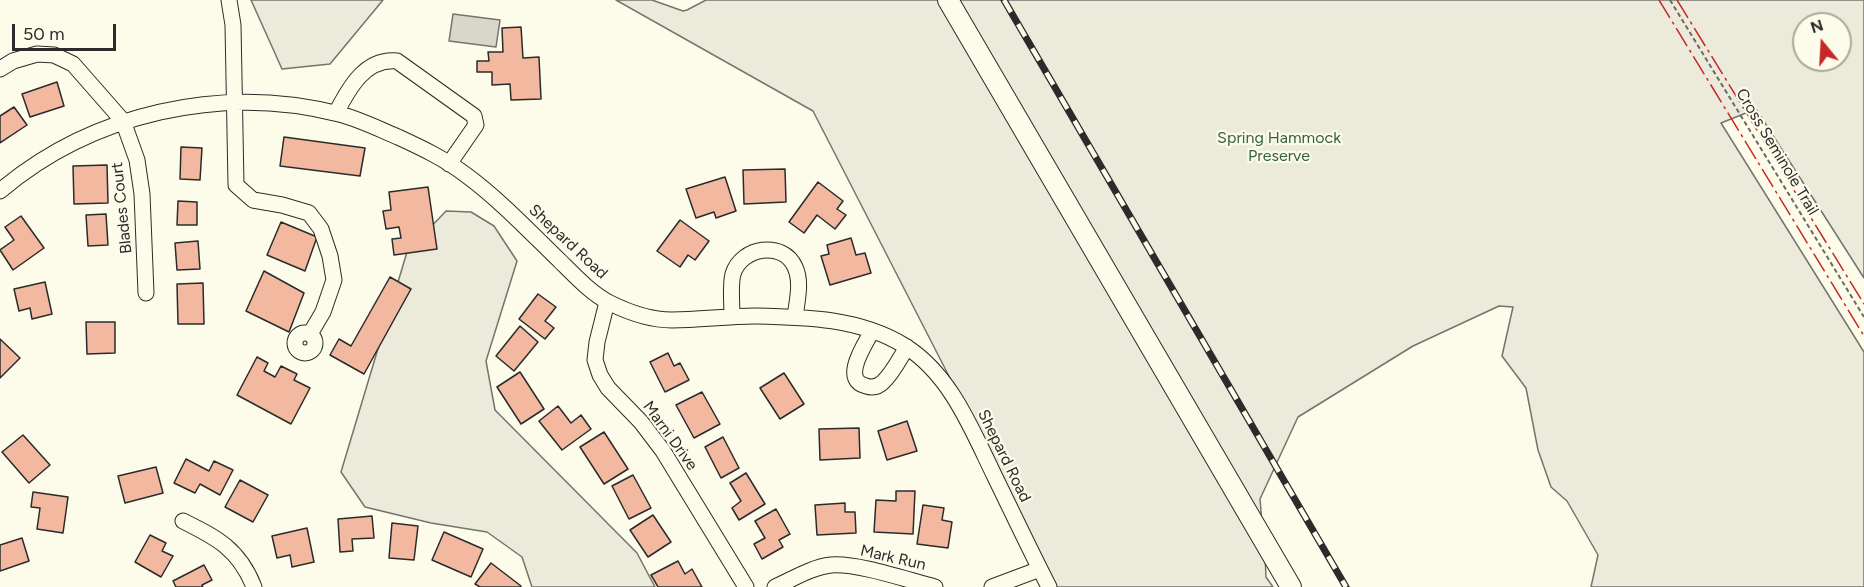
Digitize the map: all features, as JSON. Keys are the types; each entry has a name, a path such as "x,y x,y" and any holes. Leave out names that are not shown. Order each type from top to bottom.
{"main road":[{"path":"948,0 1291,587"}],"street":[{"path":"229,0 233,25 236,185 253,200 309,213 321,229 330,256 334,280 323,312 310,334"},
{"path":"0,69 13,61 37,54 54,55 73,64 123,121"},
{"path":"336,113 346,93 372,65 386,60 397,61 474,116 476,125 449,164"},
{"name":"Shepard Road","path":"0,191 51,154 82,138 123,121 182,107 234,102 294,105 336,113 430,151 466,175 505,207 577,278 607,302 638,314 669,320 732,316 795,317 839,322 872,331 907,347 930,367 953,396 1048,587"},
{"name":"Blades Court","path":"123,121 137,160 140,182 146,293"},
{"path":"732,316 733,274 742,259 755,251 772,249 787,255 799,278 795,317"},
{"name":"Marni Drive","path":"607,302 595,360 600,375 608,388 641,422 663,451 746,587"},
{"path":"872,331 855,363 854,372 861,385 878,386 885,381 907,347"},
{"path":"183,521 216,537 230,550 254,587"},
{"name":"Mark Run","path":"775,587 812,570 831,566 856,567 935,587"},
{"path":"992,587 1040,569"}],"path":[{"name":"Cross Seminole Trail","path":"1670,0 1864,317"}],"green space":[{"path":"251,0 383,0 330,64 282,69"},
{"path":"616,0 652,0 683,11 706,0 940,0 1265,556 1266,577 1273,587 1057,587 977,425 953,384 813,111"},
{"name":"Spring Hammock Preserve","path":"956,0 1864,0 1864,278 1756,109 1721,123 1864,352 1864,587 1591,587 1598,555 1567,501 1551,487 1538,450 1526,388 1502,356 1513,307 1499,306 1413,346 1298,417 1260,499 1262,524"},
{"path":"446,211 471,212 494,226 517,261 486,361 495,410 637,553 655,587 532,587 522,557 487,532 431,523 365,507 341,472 407,252"}],"shaded area":[{"path":"453,14 500,20 496,47 449,41"}],"building":[{"path":"521,27 523,58 539,57 541,99 511,100 510,84 492,85 492,72 477,72 477,61 489,61 488,52 503,52 502,28"},
{"path":"57,82 64,106 30,117 22,94"},
{"path":"14,107 27,125 0,143 0,116"},
{"path":"284,137 365,148 360,176 280,166"},
{"path":"181,147 202,148 200,180 180,179"},
{"path":"107,165 108,203 74,204 73,166"},
{"path":"785,169 786,202 744,204 743,170"},
{"path":"725,177 736,211 716,218 714,212 696,218 686,189"},
{"path":"818,182 843,201 837,209 846,215 835,229 817,215 804,233 789,222"},
{"path":"428,187 437,249 394,255 392,239 401,238 399,227 386,229 383,211 391,210 389,192"},
{"path":"178,201 197,202 197,225 177,225"},
{"path":"106,214 108,245 88,246 86,215"},
{"path":"21,216 44,248 13,270 0,250 14,240 5,227"},
{"path":"680,220 709,241 695,260 688,255 680,267 657,251"},
{"path":"281,222 317,237 305,271 267,255"},
{"path":"851,238 856,255 865,253 871,273 830,285 821,256 829,254 827,245"},
{"path":"198,241 200,269 177,270 175,243"},
{"path":"264,271 304,293 289,332 246,311"},
{"path":"390,277 411,289 364,374 330,355 339,339 351,346"},
{"path":"45,282 52,314 32,319 30,308 19,311 14,289"},
{"path":"203,283 204,324 178,324 177,284"},
{"path":"538,294 556,307 545,321 554,328 545,339 519,319"},
{"path":"86,322 115,322 115,353 87,354"},
{"path":"520,326 538,342 514,371 496,356"},
{"path":"0,339 20,358 0,378"},
{"path":"668,353 674,366 680,363 689,380 665,392 650,362"},
{"path":"257,357 268,363 264,371 275,377 281,366 297,374 294,380 310,388 291,424 237,395"},
{"path":"520,372 544,409 521,424 497,387"},
{"path":"784,373 804,404 780,419 760,388"},
{"path":"702,392 720,424 694,438 676,405"},
{"path":"558,406 571,423 581,415 591,429 562,450 539,421"},
{"path":"907,421 917,451 887,460 878,431"},
{"path":"859,428 860,458 820,460 819,429"},
{"path":"604,432 628,469 604,484 580,447"},
{"path":"23,435 50,465 29,483 2,452"},
{"path":"723,437 739,468 721,478 705,447"},
{"path":"186,459 209,471 214,461 233,470 220,495 200,484 195,493 174,483"},
{"path":"156,467 163,493 125,503 118,476"},
{"path":"746,473 765,504 739,520 732,508 741,501 730,483"},
{"path":"633,475 651,508 629,519 612,486"},
{"path":"240,480 268,495 253,522 225,507"},
{"path":"896,491 915,491 913,534 874,532 876,500 896,501"},
{"path":"33,492 68,497 63,533 37,529 40,508 31,507"},
{"path":"845,503 845,512 855,512 856,533 817,535 815,505"},
{"path":"923,505 944,508 942,520 952,522 948,548 917,544"},
{"path":"776,509 790,534 779,540 783,547 762,559 754,544 765,538 755,521"},
{"path":"653,515 671,542 648,557 630,530"},
{"path":"372,516 374,538 352,539 353,551 340,552 338,519"},
{"path":"392,523 418,526 414,560 389,558"},
{"path":"307,528 314,562 292,567 290,555 277,558 272,536"},
{"path":"444,532 483,549 471,577 432,560"},
{"path":"150,535 166,543 162,551 173,556 161,577 135,562"},
{"path":"22,538 29,561 0,571 0,545"},
{"path":"678,561 685,574 692,569 702,587 658,587 651,575"},
{"path":"491,563 521,586 480,587 475,584"},
{"path":"204,565 212,580 202,585 203,587 176,587 173,581"}],"railway":[{"path":"1004,0 1346,587"}],"power":[{"path":"1659,0 1864,336"},
{"path":"1677,0 1864,304"}]}
